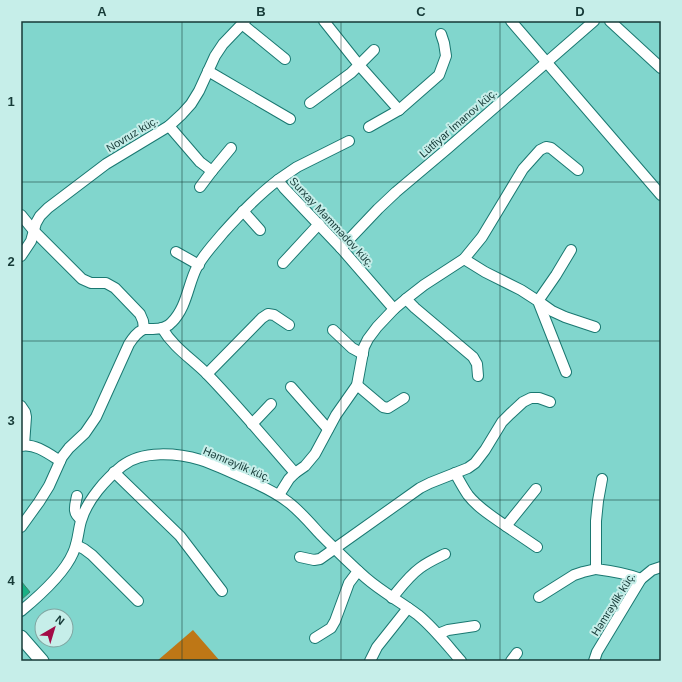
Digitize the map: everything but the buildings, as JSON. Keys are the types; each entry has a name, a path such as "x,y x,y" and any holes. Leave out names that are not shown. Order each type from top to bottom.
{"main road":[{"path":"21,637 42,661"}],"street":[{"path":"324,21 399,110"},
{"path":"510,21 661,195"},
{"name":"Lütfiyar İmanov küç.","path":"342,248 396,192 594,21"},
{"path":"610,21 661,68"},
{"path":"243,23 285,59"},
{"name":"Novruz küç.","path":"21,256 32,241 36,223 40,216 48,208 106,164 168,126 182,114 191,104 199,91 215,56 223,44 243,23"},
{"path":"369,127 399,110 439,75 446,56 441,34"},
{"path":"310,103 351,73 374,50"},
{"path":"208,71 290,119"},
{"path":"168,126 200,162 212,171"},
{"path":"278,180 297,167 349,141"},
{"path":"279,495 295,473 305,466 315,454 336,415 357,385 364,347 368,339 394,309 406,299 424,285 464,259 482,237 523,169 540,150 546,147 550,148 578,170"},
{"path":"200,187 231,148"},
{"name":"Surxay Məmmədov küç.","path":"162,328 172,323 179,313 192,276 207,251 243,211 268,187 278,180 342,248 394,309"},
{"path":"243,211 260,230"},
{"path":"21,215 34,231 82,279 91,283 106,283 115,288 140,314 144,322 144,329"},
{"path":"283,263 318,224"},
{"path":"538,301 571,250"},
{"path":"176,252 198,265"},
{"path":"464,259 485,272 521,290 552,311 595,327"},
{"path":"406,299 473,357 477,364 478,376"},
{"path":"538,301 566,372"},
{"path":"207,374 262,318 268,314 289,325"},
{"path":"21,527 40,502 60,461 69,448 85,433 96,417 129,344 135,335 144,329 156,330 162,328 172,343 207,374 295,473"},
{"path":"334,330 352,348 363,354"},
{"path":"357,385 384,407 388,408 404,398"},
{"path":"291,387 328,429"},
{"path":"300,557 314,560 320,559 420,488 468,468 475,463 485,450 502,422 523,402 531,398 539,398 550,402"},
{"path":"252,424 272,404"},
{"path":"21,406 26,417 23,445 36,447 60,461"},
{"name":"Həmrəylik küç.","path":"21,611 42,593 58,575 74,553 81,519 88,505 103,483 114,472 135,458 156,454 181,456 201,460 228,470 279,495 297,509 358,571 381,590 429,624 461,661"},
{"path":"114,472 180,536 222,591"},
{"path":"455,473 468,495 481,508 537,547"},
{"path":"596,569 596,521 602,479"},
{"path":"506,526 536,489"},
{"path":"77,496 75,510 76,516 81,519"},
{"path":"76,545 92,555 138,601"},
{"path":"392,598 401,586 421,567 445,554"},
{"name":"Həmrəylik küç.","path":"594,661 597,652 641,579 652,570 661,567"},
{"path":"539,597 574,575 596,569 613,571 641,579"},
{"path":"315,638 331,628 349,583 358,571"},
{"path":"370,661 377,647 408,608"},
{"path":"438,634 448,630 475,626"}],"shaded area":[{"path":"193,630 220,661 157,661"}]}
